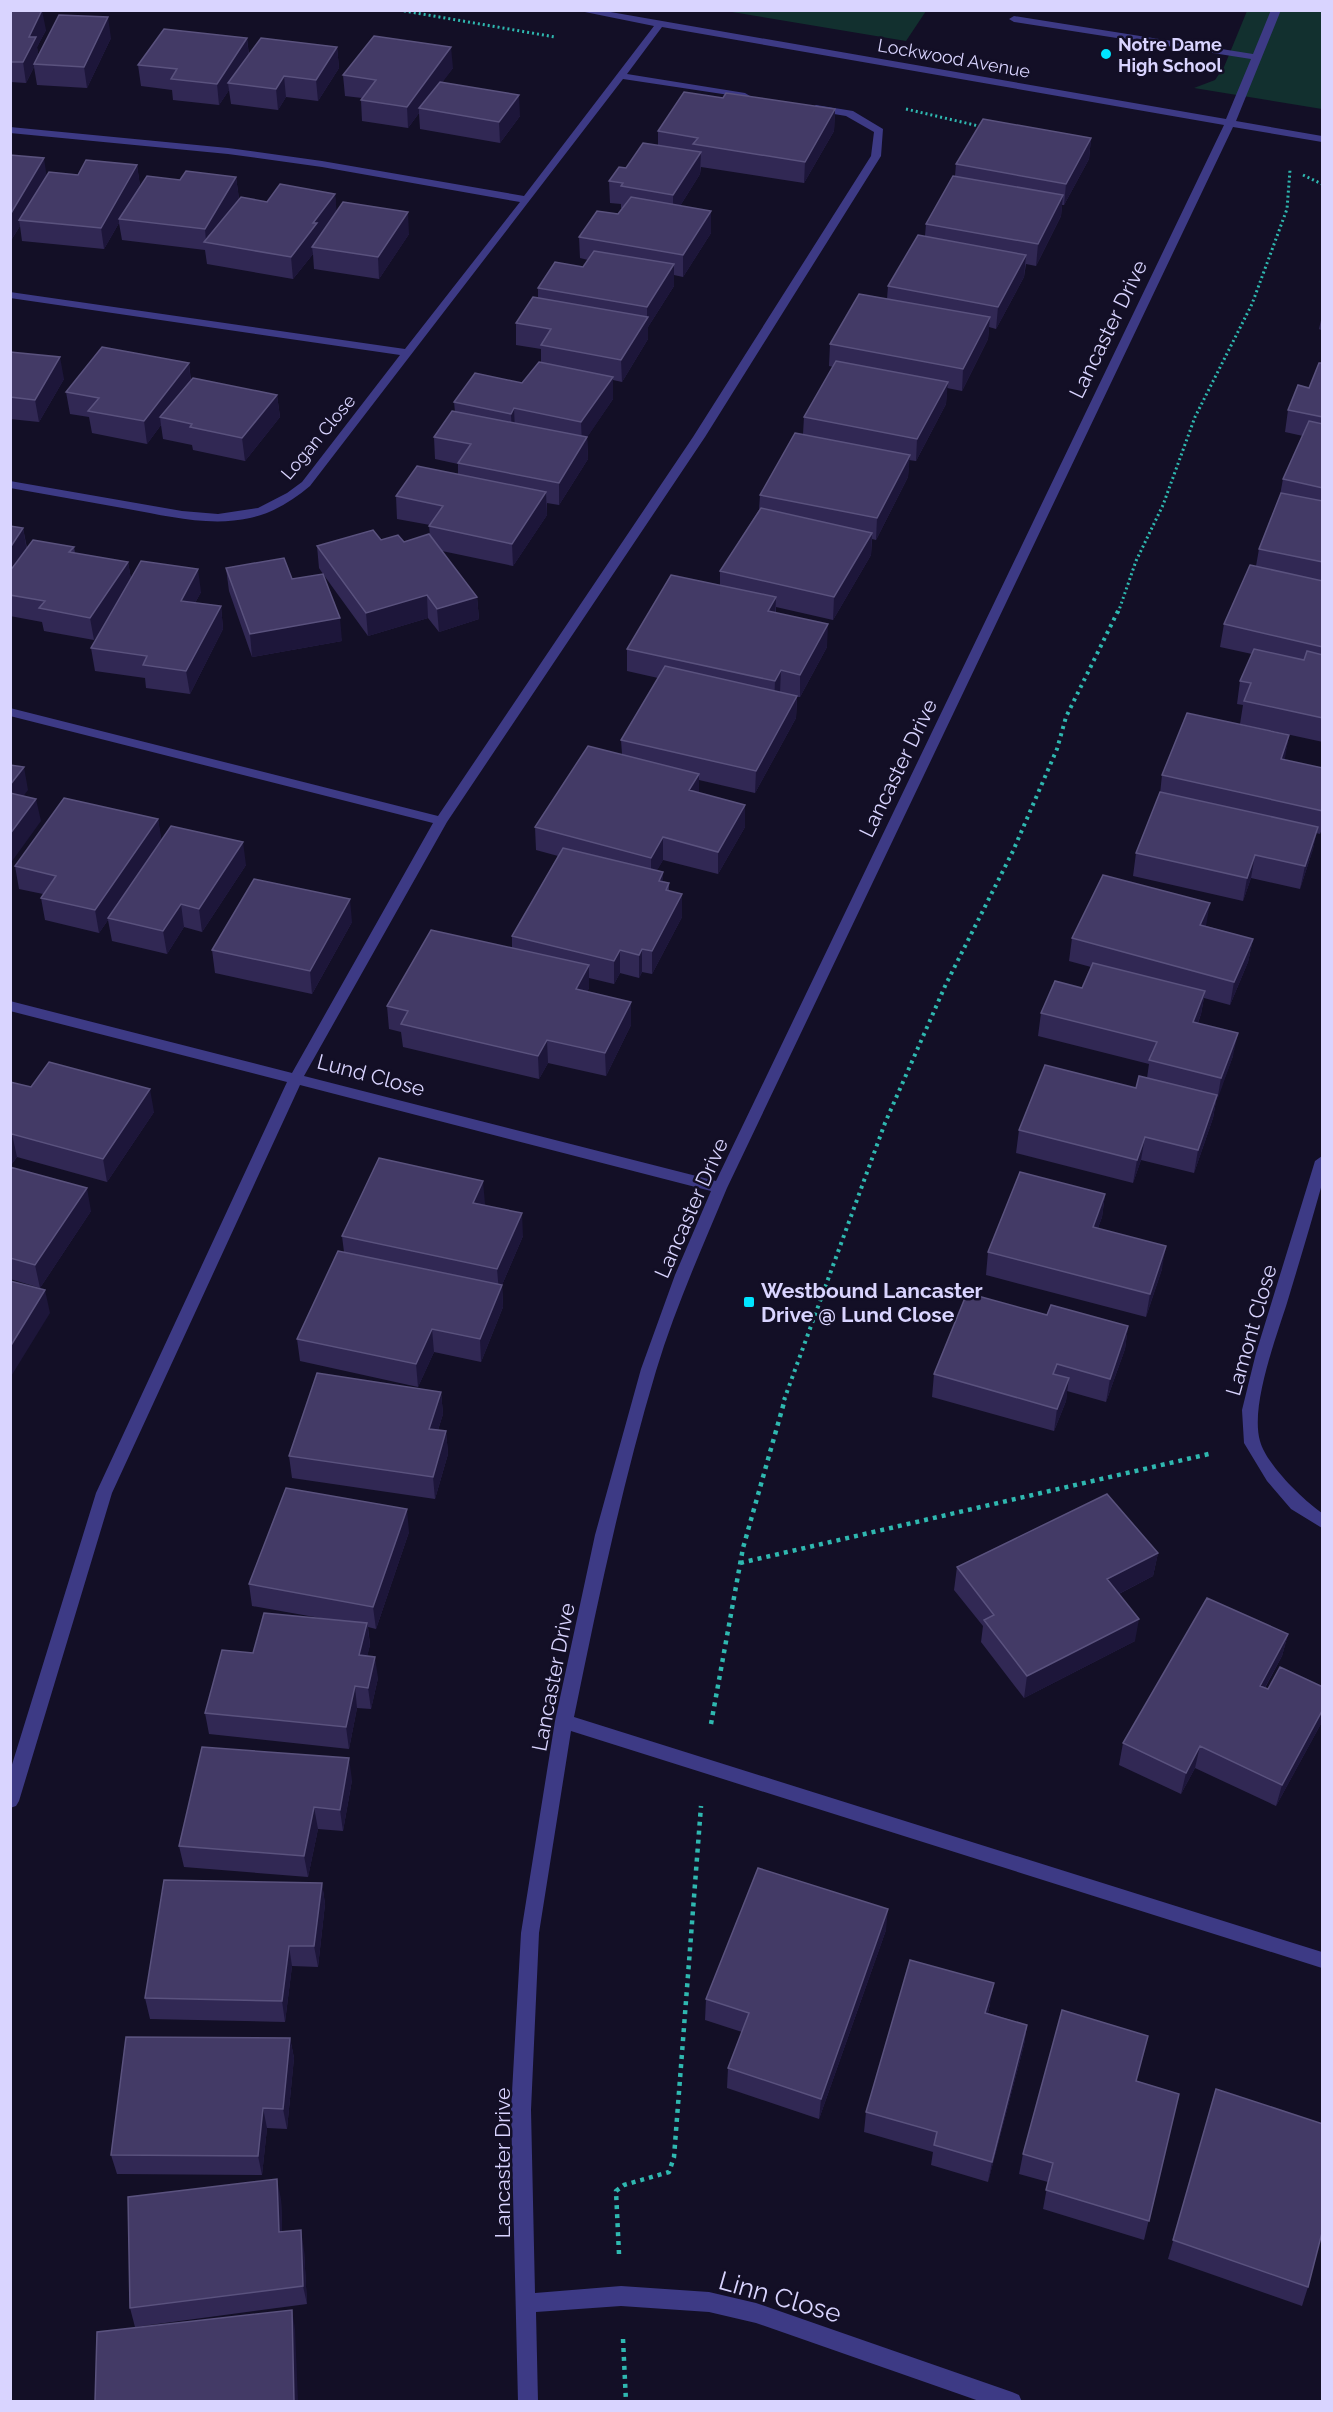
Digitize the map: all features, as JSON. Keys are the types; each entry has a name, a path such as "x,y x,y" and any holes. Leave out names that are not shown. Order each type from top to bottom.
{"street":[{"name":"Lockwood Avenue","path":"579,10 1323,139"},
{"name":"Lancaster Drive","path":"528,2402 521,2110 530,1933 564,1721 603,1535 649,1370 682,1275 720,1188 1230,123 1276,10"},
{"path":"1014,19 1256,57"},
{"name":"Logan Close","path":"10,484 182,515 236,517 262,513 288,499 306,484 410,353 660,24"},
{"path":"620,76 758,99"},
{"path":"10,1801 104,1493 296,1078 441,821 699,437 876,156 879,131 849,113 803,106"},
{"path":"10,130 228,151 332,166 527,201"},
{"path":"10,294 410,353"},
{"path":"10,712 441,821"},
{"name":"Lund Close","path":"10,1006 720,1188"},
{"name":"Lamont Close","path":"1323,1161 1261,1364 1250,1410 1252,1443 1273,1476 1297,1504 1323,1521"},
{"path":"564,1721 1323,1959"},
{"name":"Linn Close","path":"525,2303 621,2296 709,2302 756,2313 1012,2402"}],"path":[{"path":"399,10 565,39"},
{"path":"616,2191 624,2185 669,2172 674,2157 705,1766 724,1643 741,1563 783,1403 885,1123 946,984 1013,851 1057,749 1066,717 1123,602 1136,561 1163,505 1195,417 1252,304 1287,209 1290,166"},
{"path":"741,1563 1252,1443"}],"green space":[{"path":"926,10 906,41 726,11"},
{"path":"1247,11 1322,11 1322,109 1194,88 1215,80 1224,67"}],"building":[{"path":"10,10 42,10 29,37 36,37 23,62 10,62"},
{"path":"59,15 108,17 84,67 34,64"},
{"path":"164,29 247,38 217,84 171,79 177,69 138,65"},
{"path":"374,36 451,47 407,107 361,100 376,80 343,75"},
{"path":"261,38 337,47 316,80 284,76 276,89 228,83"},
{"path":"440,82 519,95 499,122 419,108"},
{"path":"684,92 723,98 726,93 835,109 805,162 693,144 698,138 658,131"},
{"path":"983,119 1091,138 1066,184 956,164"},
{"path":"643,143 701,152 673,195 621,186 623,183 609,181 619,167 626,168"},
{"path":"10,155 44,158 10,215"},
{"path":"86,160 137,165 101,228 19,220 49,172 78,175"},
{"path":"186,171 236,177 205,229 119,219 147,176 180,180"},
{"path":"953,176 1063,195 1038,244 926,224"},
{"path":"280,184 335,194 313,223 317,223 291,257 204,242 241,197 267,202"},
{"path":"631,197 711,211 683,255 579,237 597,211 618,214"},
{"path":"343,202 408,212 378,257 312,247"},
{"path":"918,235 1026,255 998,307 888,286"},
{"path":"594,251 674,264 647,307 538,288 555,262 583,267"},
{"path":"859,294 990,317 963,369 830,344"},
{"path":"533,297 648,317 621,360 541,345 551,329 516,323"},
{"path":"102,347 189,363 144,421 88,411 99,398 66,392"},
{"path":"10,352 60,357 35,400 10,397"},
{"path":"836,361 948,382 917,439 804,417"},
{"path":"539,362 613,377 581,422 514,408 511,414 454,402 475,373 522,383"},
{"path":"1319,363 1323,363 1323,417 1288,410 1298,385 1309,388"},
{"path":"193,378 277,395 242,438 190,427 192,424 160,417"},
{"path":"452,411 587,437 559,483 458,463 471,444 434,437"},
{"path":"1309,421 1323,424 1323,488 1283,479"},
{"path":"795,433 910,455 877,518 760,495"},
{"path":"417,466 546,492 512,544 429,526 443,506 396,496"},
{"path":"1281,493 1323,501 1323,562 1259,549"},
{"path":"761,508 872,533 834,597 720,571"},
{"path":"10,526 23,528 10,548"},
{"path":"373,530 381,540 398,535 404,542 429,534 477,597 437,609 427,595 366,613 317,546"},
{"path":"33,540 74,547 69,552 128,562 90,618 39,608 45,601 10,595 10,571"},
{"path":"284,558 292,579 323,574 340,618 250,634 226,568"},
{"path":"141,561 198,569 181,601 221,606 186,671 143,665 147,656 91,648"},
{"path":"1250,565 1323,581 1323,647 1224,624"},
{"path":"671,575 776,597 768,611 828,624 800,675 781,670 775,681 627,649"},
{"path":"1254,649 1304,660 1307,651 1323,655 1323,718 1244,701 1251,683 1240,681"},
{"path":"665,666 797,696 756,771 621,740"},
{"path":"1187,713 1289,735 1281,759 1323,768 1323,811 1162,775"},
{"path":"588,746 699,774 689,790 745,805 718,852 663,837 651,858 535,827"},
{"path":"10,765 24,767 10,785"},
{"path":"1160,792 1318,827 1305,866 1255,855 1247,878 1136,853"},
{"path":"10,793 36,799 10,834"},
{"path":"64,798 158,819 95,910 41,898 56,876 15,866"},
{"path":"171,826 243,842 199,909 181,904 163,931 108,918"},
{"path":"563,848 663,872 659,881 669,883 666,890 682,894 652,951 642,949 639,955 620,950 614,961 512,936"},
{"path":"1103,875 1210,903 1200,925 1253,939 1234,982 1072,938"},
{"path":"254,879 350,899 310,971 212,950"},
{"path":"431,930 589,965 576,989 631,1002 605,1053 547,1040 538,1056 401,1024 408,1011 387,1006"},
{"path":"1093,963 1205,991 1193,1022 1238,1033 1221,1078 1149,1060 1157,1042 1041,1013 1055,981 1082,988"},
{"path":"49,1062 150,1089 103,1159 12,1134 10,1136 10,1082 31,1087"},
{"path":"1045,1065 1136,1088 1139,1076 1217,1095 1198,1150 1145,1137 1137,1160 1019,1130"},
{"path":"379,1158 483,1181 473,1203 522,1213 497,1269 342,1236"},
{"path":"10,1167 87,1188 35,1265 10,1258"},
{"path":"1020,1172 1105,1194 1093,1227 1166,1246 1150,1294 988,1252"},
{"path":"338,1251 502,1285 480,1339 432,1329 416,1364 297,1339"},
{"path":"10,1281 45,1290 10,1347"},
{"path":"967,1293 1047,1315 1051,1305 1128,1326 1110,1379 1057,1364 1053,1374 1069,1378 1057,1409 934,1374"},
{"path":"317,1373 441,1392 429,1429 446,1431 433,1477 289,1456"},
{"path":"286,1488 407,1509 373,1607 249,1584"},
{"path":"1107,1494 1158,1553 1107,1579 1139,1619 1027,1676 984,1620 994,1615 957,1567"},
{"path":"1207,1598 1288,1634 1260,1686 1268,1689 1280,1667 1323,1687 1323,1709 1282,1785 1200,1746 1186,1773 1123,1743"},
{"path":"264,1613 367,1623 359,1655 375,1657 368,1688 355,1686 346,1727 205,1713 222,1650 253,1653"},
{"path":"202,1747 349,1758 340,1810 314,1807 304,1856 179,1846"},
{"path":"758,1868 888,1909 821,2099 728,2068 749,2013 706,1999"},
{"path":"164,1880 322,1883 314,1946 289,1946 282,2001 145,1998"},
{"path":"910,1960 994,1983 985,2013 1027,2025 992,2162 934,2145 937,2132 866,2112"},
{"path":"1062,2010 1148,2036 1136,2081 1179,2094 1149,2221 1046,2190 1053,2163 1023,2154"},
{"path":"126,2037 290,2038 283,2109 263,2108 258,2156 111,2155"},
{"path":"1216,2089 1323,2124 1323,2229 1308,2287 1173,2240"},
{"path":"277,2179 279,2232 301,2230 303,2286 130,2308 128,2197"},
{"path":"292,2310 294,2402 95,2402 97,2332"}],"place":[{"name":"Notre Dame High School","path":"1106,54"},
{"name":"Westbound Lancaster Drive @ Lund Close","path":"749,1302"}]}
